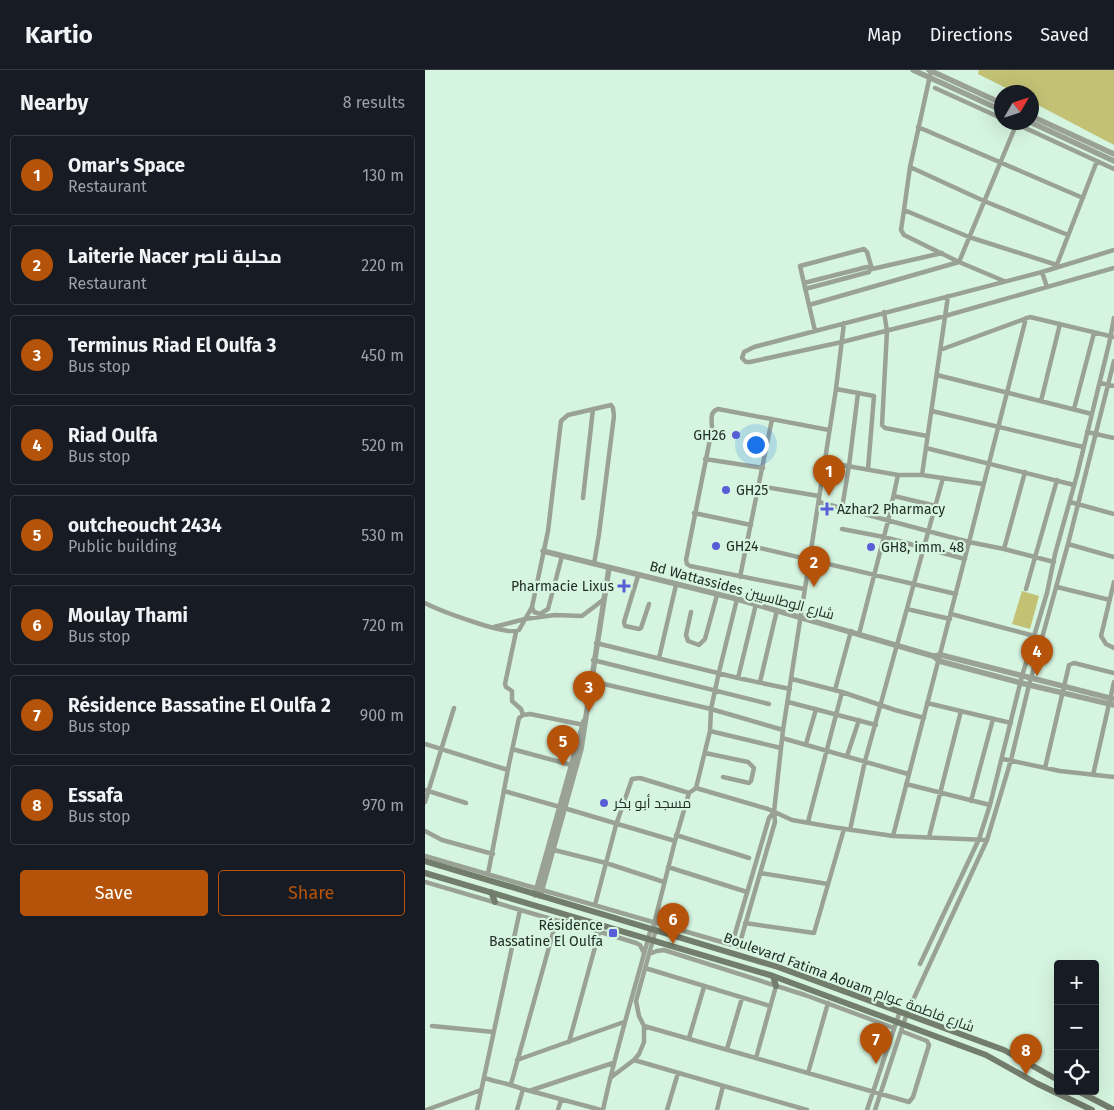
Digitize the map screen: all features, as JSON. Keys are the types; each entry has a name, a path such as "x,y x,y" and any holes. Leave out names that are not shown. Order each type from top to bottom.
{"main road":[{"name":"Boulevard Fatima Aouam شارع فاطمة عوام","path":"425,861 538,892 653,927 736,948 778,966 1004,1050 1054,1078"},
{"name":"Boulevard Fatima Aouam شارع فاطمة عوام","path":"425,873 491,892 600,929 650,940 773,976 876,1014 898,1027 993,1058 1036,1083 1092,1110"},
{"path":"491,892 495,902"},
{"path":"773,976 776,986"},
{"path":"869,1019 876,1014"},
{"path":"1086,1095 1114,1110"}],"street":[{"path":"913,70 930,73 994,100"},
{"path":"930,73 994,106"},
{"path":"930,73 910,167 901,230 903,233 959,262 1005,282"},
{"path":"935,88 994,115"},
{"path":"1039,120 1114,154"},
{"path":"1039,126 1114,161"},
{"path":"919,127 1083,198"},
{"path":"959,262 1012,130"},
{"path":"1027,130 1114,169"},
{"path":"1056,267 1097,161"},
{"path":"910,167 984,201 1068,235"},
{"path":"904,210 969,237 1056,267"},
{"path":"815,331 799,267 801,264 864,249 867,252 871,269"},
{"path":"1114,250 1005,282 747,349 742,358 746,362 750,362 842,342 945,316 1114,268"},
{"path":"804,286 869,272 871,269 942,253"},
{"path":"809,305 959,262"},
{"path":"1042,272 1047,287"},
{"path":"922,475 948,296"},
{"path":"884,312 887,331 882,425 887,428 927,436"},
{"path":"940,350 1026,318 1112,336"},
{"path":"893,836 1026,318"},
{"path":"920,964 979,839 990,805 1003,759 1021,680 1075,485 1112,336 1114,318"},
{"path":"736,948 775,822 774,812 783,730 836,389 844,323"},
{"path":"1041,401 1060,324"},
{"path":"1074,409 1094,333"},
{"path":"867,1110 903,1012 950,920 987,840 1011,760 1030,681 1057,587 1096,434 1111,385 1114,362"},
{"path":"937,375 1092,414"},
{"path":"1100,383 1111,385"},
{"path":"836,389 873,395 874,397 868,469"},
{"path":"842,508 858,393"},
{"path":"523,715 522,710 512,701 512,691 505,685 516,632 521,627 532,607 547,531 561,421 567,415 609,405 612,406 614,411 594,564"},
{"path":"583,498 593,409"},
{"path":"804,589 690,566 686,560 712,429 711,414 715,410 772,418 829,430"},
{"path":"932,411 1083,447"},
{"path":"741,577 772,418"},
{"path":"1087,432 1114,438"},
{"path":"926,448 1075,485"},
{"path":"705,459 763,468"},
{"path":"825,462 898,475 922,475 983,484"},
{"path":"1004,549 1025,472"},
{"path":"859,634 898,475"},
{"path":"850,830 865,761 882,705 943,478"},
{"path":"1026,589 1057,480"},
{"path":"759,486 819,496"},
{"path":"894,496 936,506"},
{"path":"819,502 969,542 1036,556 1054,562"},
{"path":"1069,502 1114,514"},
{"path":"694,513 751,525"},
{"path":"842,529 884,537 965,559"},
{"path":"1068,544 1114,557"},
{"path":"747,545 956,594"},
{"name":"Bd Wattassides شارع الوطاسيين","path":"543,551 756,604 940,658 1021,680 1112,701"},
{"path":"532,607 534,612 539,614 548,610 562,556"},
{"path":"538,892 554,850 571,765 586,717 593,660 609,568"},
{"path":"638,576 624,622 626,627 641,628 649,604"},
{"path":"659,658 677,585"},
{"path":"1114,586 1101,636 1105,644 1114,648"},
{"path":"1057,587 1110,600"},
{"path":"691,612 687,639 699,645 705,639 717,594"},
{"path":"610,1078 634,1060 644,1042 644,1026 639,1016 636,1001 676,835 689,793 696,788 710,731 711,709 715,690 737,599"},
{"path":"493,627 525,619 555,615 582,616 603,600"},
{"path":"425,603 442,612 516,632"},
{"path":"738,678 756,604"},
{"path":"907,609 951,616 1043,638"},
{"path":"760,682 777,610"},
{"path":"835,690 851,631"},
{"path":"596,643 790,689"},
{"path":"593,660 769,704"},
{"path":"1045,768 1071,662 1114,673"},
{"path":"792,679 842,692 924,718"},
{"path":"591,681 711,709 783,730"},
{"path":"1093,775 1112,701 1114,682"},
{"path":"808,822 842,692"},
{"path":"788,702 876,724"},
{"path":"927,702 1011,723"},
{"path":"425,802 427,790 454,708"},
{"path":"806,744 816,709"},
{"path":"929,837 961,711"},
{"path":"489,874 517,722 523,715 530,714 584,725"},
{"path":"971,801 993,719"},
{"path":"847,756 859,720"},
{"path":"538,892 581,748 584,725"},
{"path":"710,731 781,748"},
{"path":"782,738 908,774"},
{"path":"425,744 508,770"},
{"path":"512,749 571,765"},
{"path":"705,752 748,762 754,768 749,783 723,777"},
{"path":"1003,759 1045,768 1114,777"},
{"path":"595,905 629,782 634,778 640,778 689,793"},
{"path":"906,784 990,805"},
{"path":"696,788 774,812 792,820 893,836 987,840"},
{"path":"427,790 465,803"},
{"path":"504,791 675,841"},
{"path":"736,948 747,892 769,818 774,812"},
{"path":"745,923 813,934 844,829"},
{"path":"425,831 442,840 493,854"},
{"path":"676,835 749,858"},
{"path":"554,850 664,882"},
{"path":"425,856 489,874 538,892 595,905 653,927 736,948 753,950"},
{"path":"668,867 747,892"},
{"path":"760,873 828,884"},
{"path":"425,882 557,921 562,920 600,929 640,945 647,954"},
{"path":"475,1109 484,1078 520,910"},
{"path":"942,917 950,920"},
{"path":"511,1084 554,924 557,921"},
{"path":"569,1042 600,929"},
{"path":"644,1026 906,1102 909,1102 913,1097 929,1043 927,1040 898,1027 664,950 647,954"},
{"path":"484,1078 602,1110 624,1022 647,954"},
{"path":"645,968 770,1006"},
{"path":"756,1058 776,986"},
{"path":"689,1038 704,987"},
{"path":"727,1049 742,998"},
{"path":"808,1073 828,1003"},
{"path":"517,1060 624,1022"},
{"path":"432,1026 494,1032"},
{"path":"875,1110 898,1027"},
{"path":"634,1060 807,1110"},
{"path":"531,1091 613,1063"},
{"path":"667,1110 678,1073"},
{"path":"717,1110 723,1086"},
{"path":"517,1110 523,1089"},
{"path":"426,1110 481,1090"},
{"path":"558,1110 561,1100"}],"shaded area":[{"path":"979,70 1114,70 1114,145 1039,106 1039,85 1000,85 978,74"},
{"path":"1022,591 1039,596 1030,629 1012,624"}],"place":[{"name":"GH26","path":"736,435"},
{"name":"GH25","path":"726,490"},
{"name":"Omar's Space","path":"829,496"},
{"name":"Azhar2 Pharmacy","path":"827,509"},
{"name":"GH24","path":"716,546"},
{"name":"GH8, imm. 48","path":"871,547"},
{"name":"Pharmacie Lixus","path":"624,586"},
{"name":"Laiterie Nacer محلبة ناصر","path":"814,587"},
{"name":"Riad Oulfa","path":"1037,676"},
{"name":"Terminus Riad El Oulfa 3","path":"589,712"},
{"name":"outcheoucht 2434","path":"563,766"},
{"name":"مسجد أبو بكر","path":"604,803"},
{"name":"Résidence Bassatine El Oulfa","path":"613,933"},
{"name":"Moulay Thami","path":"673,944"},
{"name":"Résidence Bassatine El Oulfa 2","path":"876,1064"},
{"name":"Essafa","path":"1026,1075"}]}
